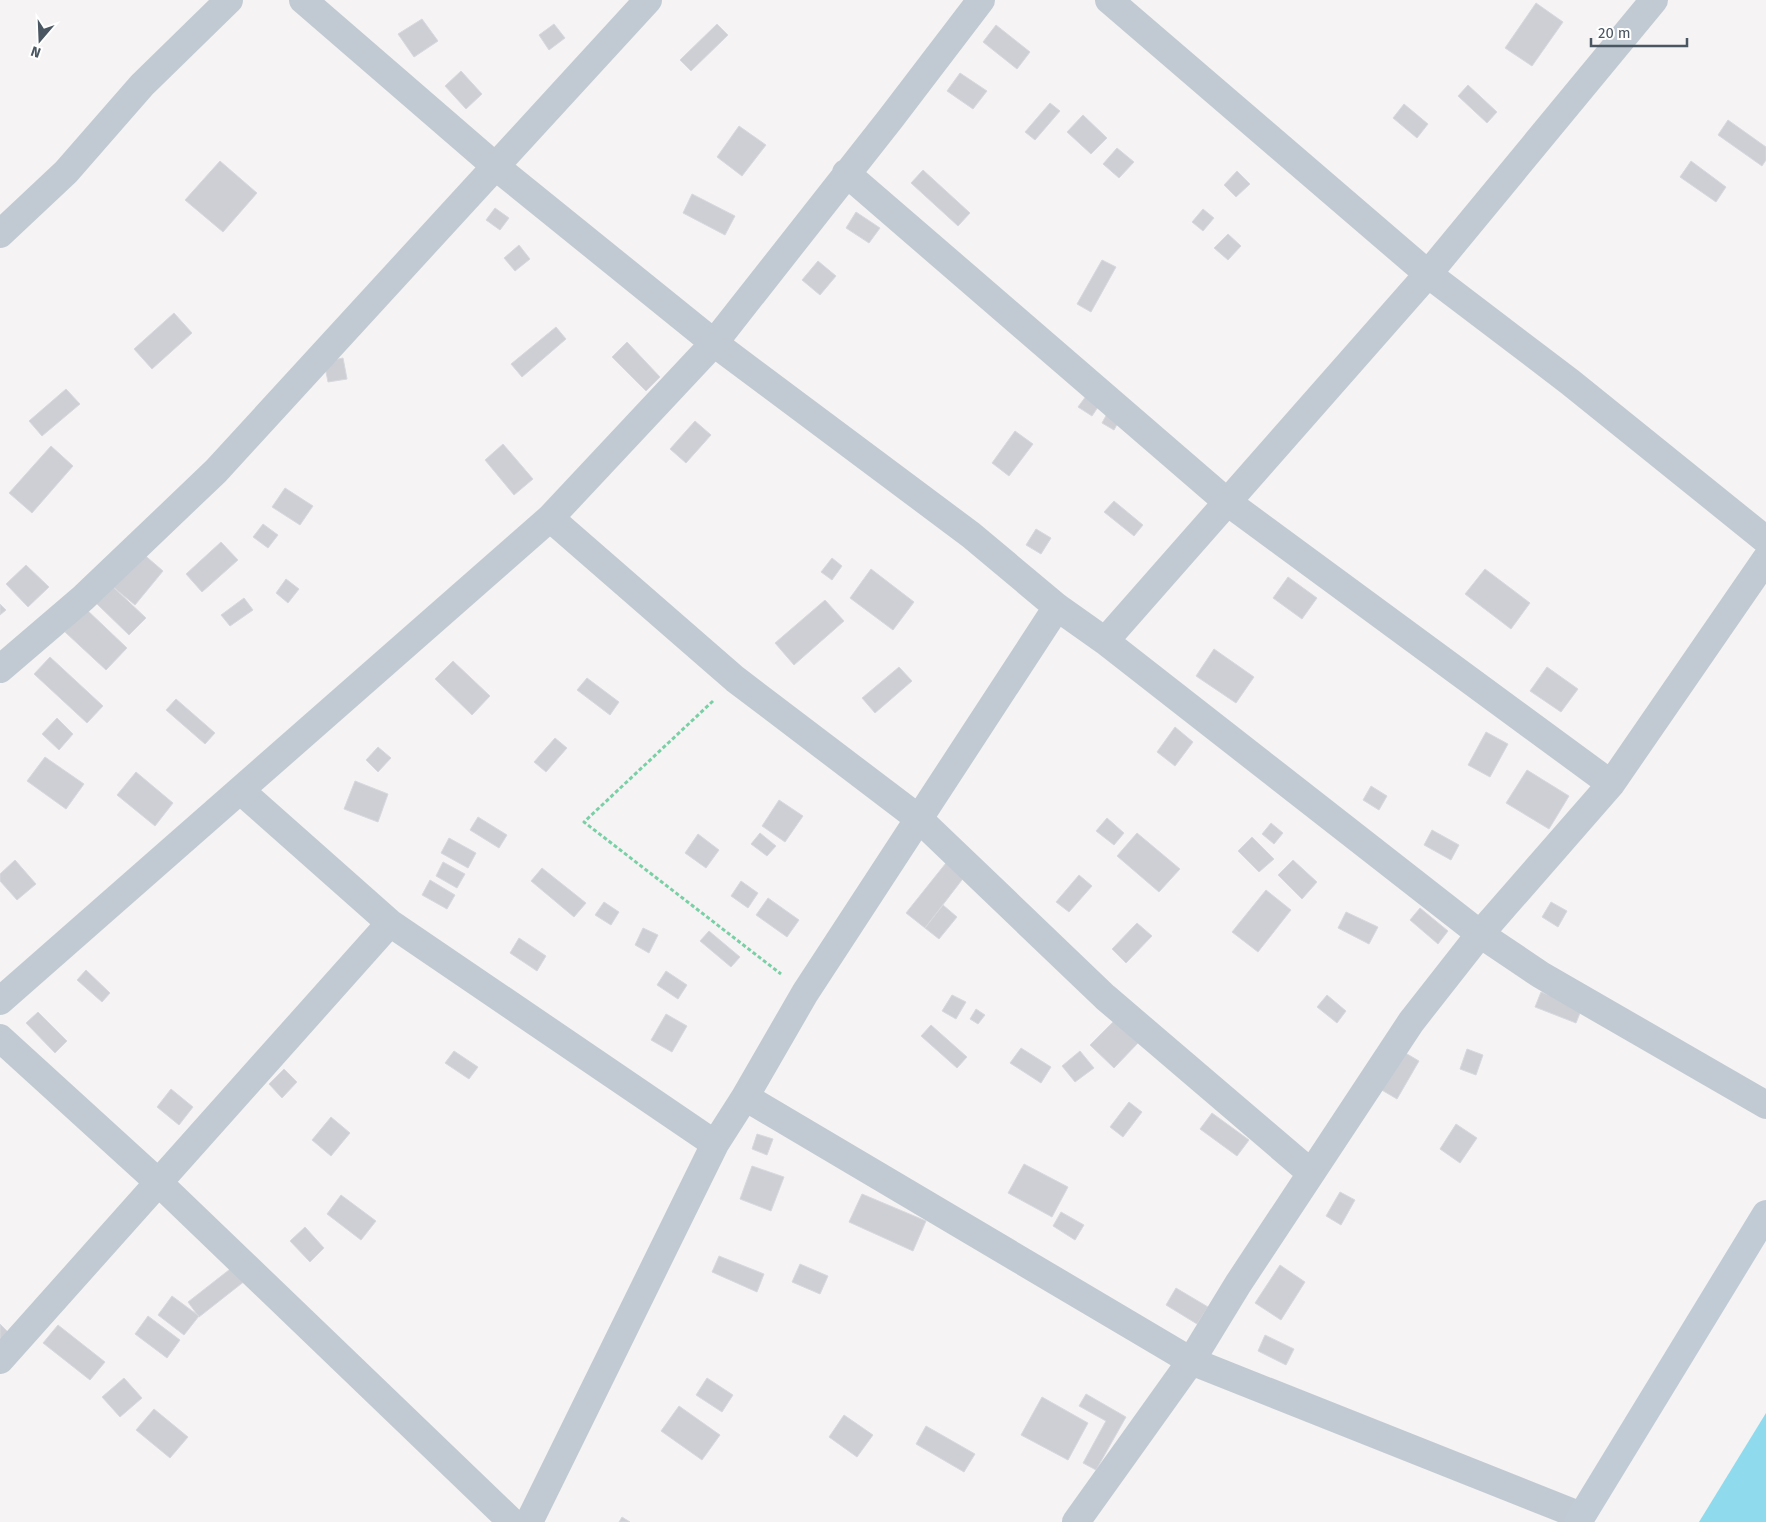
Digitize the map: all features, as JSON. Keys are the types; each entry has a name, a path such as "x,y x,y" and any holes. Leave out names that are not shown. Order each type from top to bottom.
{"main road":[{"path":"1579,1519 1766,1214"}],"street":[{"path":"0,234 66,172 142,85 229,0"},
{"path":"303,0 495,166 714,343 971,535 1057,607 1105,641 1480,934 1540,975 1766,1105"},
{"path":"0,669 83,598 216,471 648,0"},
{"path":"0,1001 550,518 714,343 891,118 980,0"},
{"path":"1109,0 1428,274 1570,382 1766,540"},
{"path":"1105,641 1226,501 1428,274 1654,0"},
{"path":"846,173 1226,501 1611,784"},
{"path":"550,518 735,680 918,818 1105,997 1311,1172"},
{"path":"1076,1522 1191,1360 1311,1172 1411,1022 1480,934 1611,784 1766,559"},
{"path":"529,1522 715,1144 745,1097 805,993 1057,607"},
{"path":"241,791 390,923 715,1144"},
{"path":"0,1360 390,923"},
{"path":"0,1038 158,1182 512,1522"},
{"path":"745,1097 1191,1360 1579,1519"}],"path":[{"path":"735,680 584,822 805,993"}],"water":[{"path":"1766,1413 1766,1522 1699,1522"}],"building":[{"path":"1536,3 1563,22 1532,66 1505,48"},
{"path":"422,19 438,41 414,57 398,34"},
{"path":"554,24 565,38 549,50 539,35"},
{"path":"717,24 728,35 691,71 680,60"},
{"path":"996,25 1030,52 1017,69 983,42"},
{"path":"461,71 482,94 466,109 445,86"},
{"path":"960,73 987,91 973,109 947,91"},
{"path":"1468,85 1497,112 1487,123 1458,96"},
{"path":"1050,103 1060,111 1035,140 1025,132"},
{"path":"1404,104 1428,124 1417,138 1393,118"},
{"path":"1083,115 1107,138 1091,154 1067,132"},
{"path":"1728,120 1766,147 1766,160 1762,166 1718,135"},
{"path":"739,126 766,145 742,176 717,157"},
{"path":"1117,148 1134,162 1119,178 1103,164"},
{"path":"220,161 257,193 223,232 185,200"},
{"path":"1691,161 1726,187 1716,202 1680,177"},
{"path":"923,170 970,213 958,226 911,183"},
{"path":"1237,171 1250,184 1236,197 1224,185"},
{"path":"692,194 735,216 725,235 683,213"},
{"path":"495,208 509,218 500,230 486,220"},
{"path":"1203,209 1214,218 1203,231 1192,222"},
{"path":"856,212 880,228 869,243 846,228"},
{"path":"1228,234 1241,246 1228,260 1214,248"},
{"path":"519,245 530,259 515,271 504,258"},
{"path":"1102,260 1116,267 1091,312 1077,304"},
{"path":"818,261 836,276 820,295 802,280"},
{"path":"174,313 192,333 152,369 134,349"},
{"path":"556,327 566,339 522,377 511,364"},
{"path":"627,342 660,377 646,391 612,357"},
{"path":"343,358 347,379 328,382 324,362"},
{"path":"66,389 80,404 42,436 29,421"},
{"path":"1089,392 1102,401 1092,416 1078,407"},
{"path":"1108,412 1120,419 1114,430 1102,423"},
{"path":"695,421 711,435 686,463 670,449"},
{"path":"1015,431 1033,444 1009,476 992,463"},
{"path":"503,444 533,479 514,495 485,460"},
{"path":"51,446 73,466 32,513 9,493"},
{"path":"285,488 313,506 300,525 272,507"},
{"path":"1114,501 1143,525 1134,536 1104,512"},
{"path":"263,524 278,535 268,548 253,537"},
{"path":"1036,529 1051,538 1041,554 1026,545"},
{"path":"221,542 238,560 202,592 186,574"},
{"path":"141,552 163,571 135,605 112,586"},
{"path":"832,558 842,566 832,580 821,572"},
{"path":"26,565 49,587 28,607 6,584"},
{"path":"871,569 914,602 893,630 850,598"},
{"path":"1485,569 1530,603 1511,629 1465,594"},
{"path":"1288,577 1317,598 1302,619 1273,598"},
{"path":"286,579 299,589 288,603 276,593"},
{"path":"112,586 146,618 129,635 96,603"},
{"path":"244,598 253,610 230,626 221,615"},
{"path":"825,600 844,621 794,665 775,643"},
{"path":"0,604 6,610 0,615"},
{"path":"86,609 127,648 106,670 65,632"},
{"path":"1214,649 1254,677 1236,703 1196,676"},
{"path":"50,657 103,706 87,723 34,674"},
{"path":"453,661 490,696 472,715 435,679"},
{"path":"899,667 912,681 875,713 862,698"},
{"path":"1547,667 1578,689 1561,712 1530,691"},
{"path":"587,678 619,702 610,715 577,690"},
{"path":"176,699 215,733 205,744 166,710"},
{"path":"57,718 73,734 59,750 42,734"},
{"path":"1175,727 1193,742 1175,766 1157,752"},
{"path":"1486,732 1508,744 1490,777 1468,765"},
{"path":"555,738 567,748 546,772 534,762"},
{"path":"378,747 391,758 378,772 366,760"},
{"path":"45,757 84,784 66,809 27,781"},
{"path":"1527,770 1569,796 1549,829 1506,803"},
{"path":"136,772 173,803 155,826 117,795"},
{"path":"355,781 388,794 378,822 344,809"},
{"path":"1371,786 1387,796 1379,810 1363,800"},
{"path":"779,800 803,816 785,842 762,826"},
{"path":"478,817 507,835 499,848 470,830"},
{"path":"1107,818 1124,833 1114,845 1096,831"},
{"path":"1271,823 1283,833 1274,844 1262,834"},
{"path":"1432,830 1459,845 1451,860 1424,845"},
{"path":"760,833 776,846 767,856 751,844"},
{"path":"1137,833 1180,869 1159,892 1117,856"},
{"path":"698,834 719,850 706,868 685,853"},
{"path":"1252,837 1274,859 1259,872 1238,851"},
{"path":"449,838 476,853 468,868 441,853"},
{"path":"950,858 968,872 925,928 906,913"},
{"path":"15,860 36,884 17,900 0,881 0,874"},
{"path":"1293,860 1317,882 1302,899 1278,875"},
{"path":"443,862 465,874 457,888 436,876"},
{"path":"542,868 586,903 574,917 531,881"},
{"path":"1079,875 1092,886 1069,912 1056,902"},
{"path":"430,880 455,895 447,909 422,895"},
{"path":"741,881 758,893 748,908 731,896"},
{"path":"1266,890 1291,910 1258,952 1232,932"},
{"path":"768,898 799,920 787,937 756,915"},
{"path":"604,902 619,912 611,925 595,915"},
{"path":"1551,902 1567,911 1558,927 1542,917"},
{"path":"943,905 957,917 939,939 925,928"},
{"path":"1420,908 1448,931 1438,944 1410,920"},
{"path":"1346,912 1378,927 1369,944 1338,928"},
{"path":"1137,923 1152,936 1126,963 1112,949"},
{"path":"643,928 658,935 649,953 635,945"},
{"path":"709,931 740,957 731,967 700,941"},
{"path":"519,938 546,956 537,971 510,953"},
{"path":"86,970 110,993 102,1002 77,980"},
{"path":"666,971 687,985 678,999 657,985"},
{"path":"1541,992 1582,1008 1576,1023 1535,1007"},
{"path":"952,995 966,1002 956,1019 942,1011"},
{"path":"1327,995 1346,1011 1337,1023 1317,1007"},
{"path":"976,1009 985,1015 978,1024 970,1019"},
{"path":"38,1012 67,1041 55,1053 26,1023"},
{"path":"666,1014 687,1026 672,1052 651,1040"},
{"path":"1114,1021 1138,1043 1114,1068 1090,1045"},
{"path":"931,1025 967,1057 957,1068 921,1036"},
{"path":"1021,1048 1051,1067 1041,1083 1010,1063"},
{"path":"1467,1049 1483,1055 1476,1075 1460,1069"},
{"path":"454,1051 478,1067 469,1079 445,1063"},
{"path":"1080,1051 1094,1068 1075,1082 1062,1066"},
{"path":"1402,1051 1419,1061 1397,1099 1380,1089"},
{"path":"284,1069 297,1082 282,1098 269,1084"},
{"path":"171,1089 193,1107 179,1125 157,1107"},
{"path":"1129,1102 1142,1112 1123,1137 1110,1127"},
{"path":"1212,1113 1249,1140 1237,1156 1200,1129"},
{"path":"331,1117 350,1133 331,1156 312,1140"},
{"path":"1456,1124 1477,1138 1460,1163 1440,1149"},
{"path":"757,1134 773,1139 767,1155 752,1149"},
{"path":"1024,1164 1068,1187 1052,1217 1008,1193"},
{"path":"752,1166 784,1177 771,1211 740,1199"},
{"path":"1340,1192 1355,1200 1341,1225 1326,1216"},
{"path":"862,1194 926,1221 913,1251 849,1222"},
{"path":"341,1195 376,1221 361,1240 327,1214"},
{"path":"1061,1212 1084,1225 1075,1240 1053,1226"},
{"path":"305,1227 324,1248 310,1262 290,1241"},
{"path":"719,1256 764,1274 757,1292 712,1272"},
{"path":"800,1264 828,1276 820,1294 792,1282"},
{"path":"1280,1265 1305,1282 1281,1320 1255,1303"},
{"path":"234,1266 246,1280 199,1317 188,1302"},
{"path":"1176,1288 1208,1307 1197,1324 1166,1305"},
{"path":"172,1296 199,1316 184,1335 158,1315"},
{"path":"148,1316 180,1340 167,1358 135,1334"},
{"path":"0,1324 11,1335 0,1346"},
{"path":"58,1325 105,1362 90,1380 43,1343"},
{"path":"1265,1335 1294,1349 1286,1365 1258,1351"},
{"path":"124,1378 142,1398 120,1417 102,1397"},
{"path":"707,1378 733,1395 722,1412 696,1395"},
{"path":"1086,1394 1126,1417 1096,1470 1083,1463 1106,1421 1079,1406"},
{"path":"1042,1397 1088,1423 1068,1460 1021,1435"},
{"path":"679,1406 720,1435 702,1460 661,1431"},
{"path":"154,1409 188,1437 170,1458 136,1430"},
{"path":"844,1415 873,1435 857,1457 829,1437"},
{"path":"926,1426 975,1454 964,1472 916,1444"},
{"path":"622,1517 630,1522 619,1522"}]}
